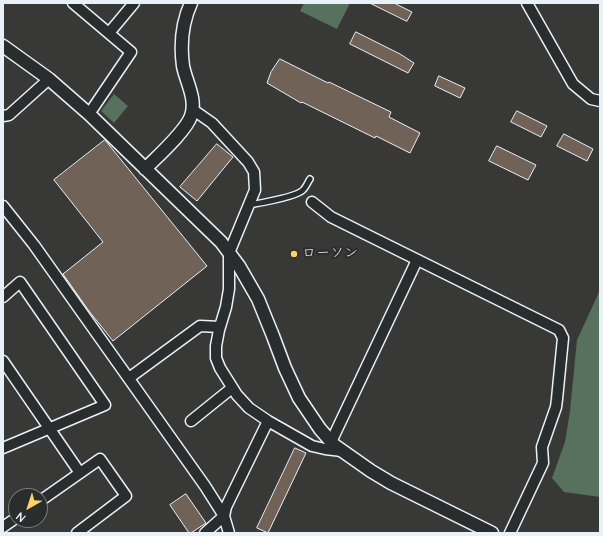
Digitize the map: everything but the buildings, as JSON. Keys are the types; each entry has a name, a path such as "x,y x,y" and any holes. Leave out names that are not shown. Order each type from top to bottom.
{"street":[{"path":"73,3 131,52 89,114"},
{"path":"109,33 134,3"},
{"path":"145,170 181,132 191,116 193,101 184,67 181,42 182,28 191,3"},
{"path":"527,3 573,84 591,100 600,101"},
{"path":"3,46 49,79 89,114 145,170 221,242 240,266 258,299 285,368 299,398 320,429 331,442 370,471 391,483 492,533"},
{"path":"3,116 9,115 49,79"},
{"path":"192,109 212,123 248,162 254,172 255,190 229,253 229,288 226,307 216,346 216,358 220,368 232,388 249,408 268,421 312,446 325,450 342,451"},
{"path":"312,202 331,218 559,330 563,338 556,407 542,447 543,463 510,533"},
{"path":"3,206 34,245 205,486 224,516 229,533"},
{"path":"331,442 418,260"},
{"path":"3,297 20,282 105,405 3,448"},
{"path":"129,378 200,326 220,326"},
{"path":"3,361 80,473"},
{"path":"191,420 232,388"},
{"path":"205,533 224,516 226,507 268,421"},
{"path":"48,495 100,459 126,496 76,533"},
{"path":"3,528 6,533"}],"lane":[{"path":"249,205 299,193 303,190 310,179"}],"green space":[{"path":"304,3 350,3 337,29 300,11"},
{"path":"114,94 128,106 114,123 101,111"},
{"path":"600,290 600,497 564,492 552,478 565,442 570,411 577,340"}],"place":[{"name":"ローソン","path":"294,254"}]}
